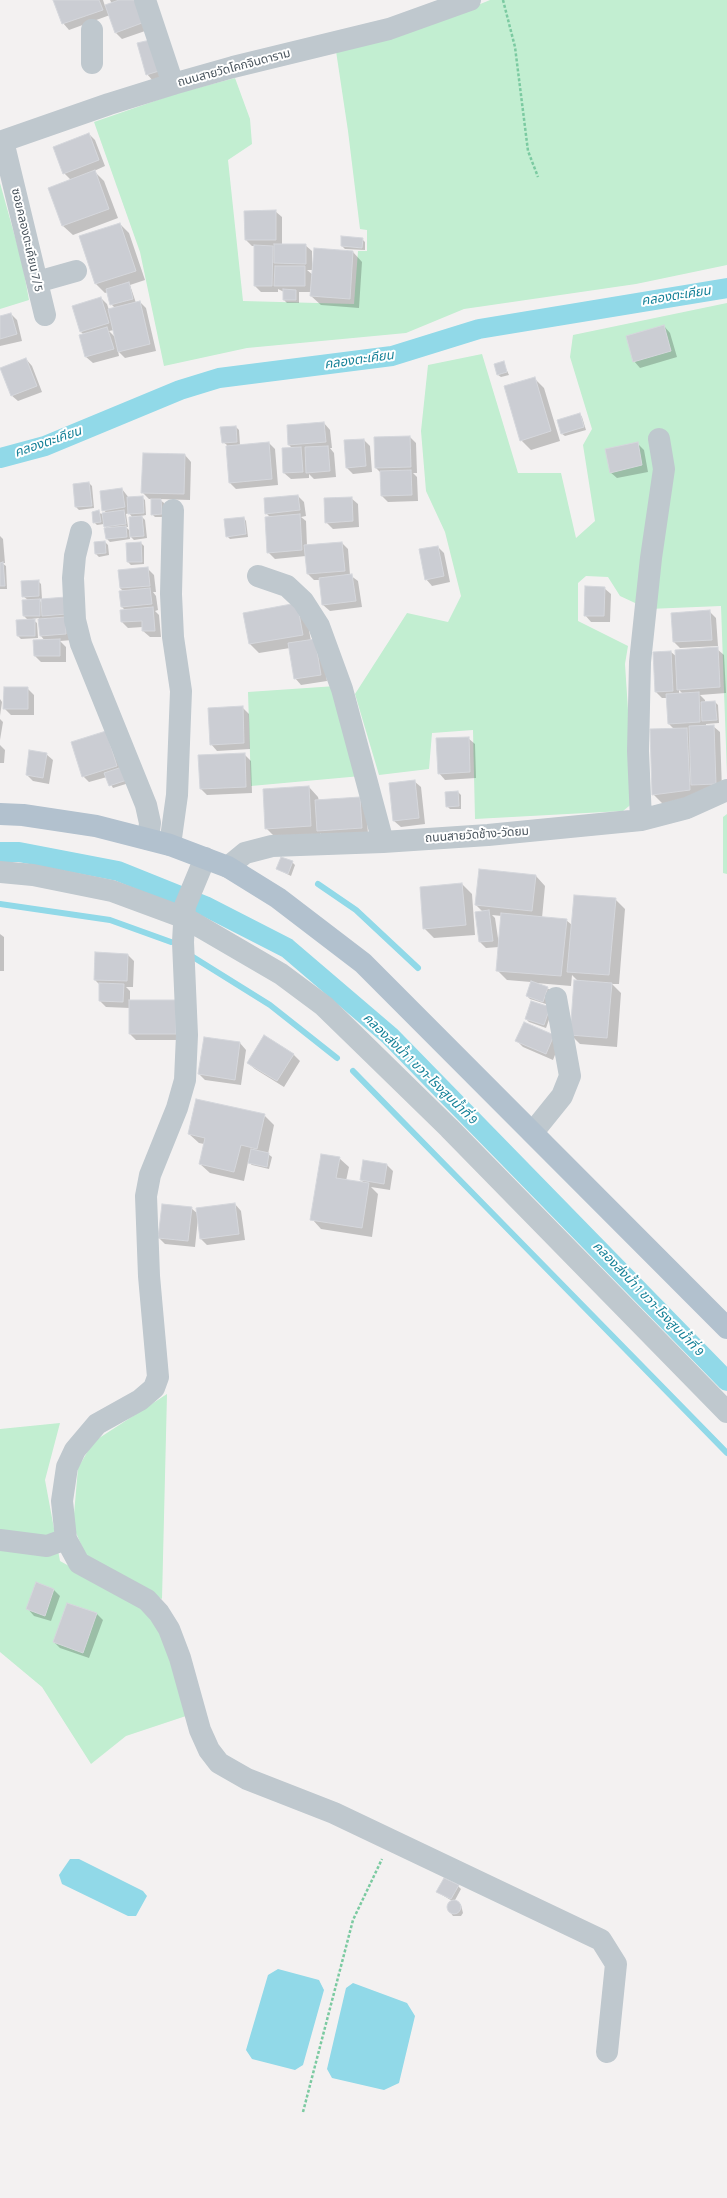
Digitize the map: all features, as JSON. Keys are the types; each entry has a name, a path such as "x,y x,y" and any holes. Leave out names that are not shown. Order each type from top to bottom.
{"main road":[{"path":"0,814 23,815 89,825 170,845 228,867 278,898 363,963 727,1328"}],"street":[{"path":"145,0 173,84"},
{"name":"ถนนสายวัดโคกจินดาราม","path":"1,142 109,104 173,84 233,67 389,29 470,0"},
{"path":"92,30 92,63"},
{"name":"ซอยคลองตะเคียน 7/5","path":"1,142 45,315"},
{"path":"37,282 76,271"},
{"path":"641,820 638,751 640,662 651,558 664,470 659,439"},
{"path":"170,845 176,795 181,691 173,636 171,594 173,510"},
{"path":"81,532 75,556 73,578 76,620 81,644 146,805 150,823 148,839"},
{"path":"258,576 287,586 303,601 319,626 342,689 383,842"},
{"name":"ถนนสายวัดช้าง-วัดยม","path":"228,867 245,853 272,846 383,842 495,834 641,820 687,808 727,790"},
{"path":"205,858 195,880 185,912 183,942 187,1035 185,1080 177,1108 150,1175 146,1196 149,1276 158,1377 154,1388 140,1400 97,1424 84,1437 76,1450 67,1467 62,1501 66,1539 79,1563 147,1600 159,1613 169,1629 180,1658 200,1730 209,1750 219,1763 247,1779 334,1813 601,1940 616,1964 607,2052"},
{"path":"0,872 33,875 112,891 185,912 281,974 324,1006 449,1128 727,1412"},
{"path":"533,1132 562,1096 570,1076 556,998"},
{"path":"0,1540 47,1546 66,1539"}],"path":[{"path":"503,0 515,47 528,151 538,177"},
{"path":"303,2112 353,1920 391,1840"}],"green space":[{"path":"490,0 727,0 727,265 636,284 464,309 406,333 247,348 164,366 140,252 94,122 175,94 235,78 250,119 252,144 228,160 243,301 354,304 358,251 367,251 367,230 360,229 348,131 336,51 444,19"},
{"path":"0,183 22,262 29,300 0,309"},
{"path":"727,303 727,775 721,606 648,609 620,596 608,577 586,576 578,583 578,621 628,646 625,664 634,802 623,811 475,819 473,730 432,733 429,769 379,775 355,694 407,613 448,622 461,596 445,532 426,491 421,431 428,365 482,354 518,473 561,473 576,538 595,521 583,445 592,429 570,357 573,335"},
{"path":"336,686 361,776 251,786 248,692"},
{"path":"727,814 727,874 723,873 723,817"},
{"path":"167,1394 162,1599 87,1558 73,1526 78,1468 93,1442"},
{"path":"60,1423 45,1480 60,1561 145,1608 165,1636 189,1715 126,1736 91,1764 42,1687 0,1652 0,1429"}],"water":[{"path":"70,1859 79,1859 143,1891 147,1896 136,1916 128,1916 62,1884 59,1875"},
{"path":"278,1969 319,1980 324,1990 303,2065 295,2070 252,2059 246,2050 268,1975"},
{"path":"353,1983 407,2003 415,2016 399,2083 384,2090 332,2078 327,2069 346,1988"}],"building":[{"path":"53,0 99,0 103,10 62,24"},
{"path":"119,0 136,0 142,23 115,33 105,5"},
{"path":"150,40 159,71 146,75 137,43"},
{"path":"89,133 99,160 63,174 53,147"},
{"path":"95,170 109,209 62,226 48,188"},
{"path":"276,210 276,240 245,240 244,211"},
{"path":"120,223 136,271 95,284 79,236"},
{"path":"341,236 363,238 362,248 341,246"},
{"path":"274,244 306,244 306,264 274,263"},
{"path":"254,245 273,246 272,286 254,286"},
{"path":"314,248 353,251 350,299 310,296"},
{"path":"275,266 305,266 305,286 274,286"},
{"path":"129,282 133,299 110,305 106,289"},
{"path":"283,289 296,290 296,300 283,300"},
{"path":"101,297 109,323 80,332 72,306"},
{"path":"140,301 150,344 118,352 108,309"},
{"path":"11,313 17,334 0,339 0,316"},
{"path":"664,325 671,351 633,362 626,336"},
{"path":"107,327 114,349 85,357 79,335"},
{"path":"26,358 37,386 11,396 0,368"},
{"path":"504,361 507,372 497,375 494,364"},
{"path":"535,377 551,431 520,441 504,386"},
{"path":"580,413 584,427 561,434 557,420"},
{"path":"324,422 326,442 288,445 287,425"},
{"path":"236,426 237,442 222,443 220,427"},
{"path":"410,436 411,467 375,468 374,437"},
{"path":"364,439 366,466 346,468 344,440"},
{"path":"269,442 272,479 229,483 226,446"},
{"path":"638,442 642,465 610,473 605,449"},
{"path":"328,446 330,471 306,473 305,447"},
{"path":"301,447 303,472 283,473 282,448"},
{"path":"143,453 185,454 184,494 141,493"},
{"path":"411,470 412,495 381,496 380,471"},
{"path":"89,482 92,506 75,507 73,484"},
{"path":"122,488 125,507 102,511 100,491"},
{"path":"298,495 300,510 265,514 264,498"},
{"path":"143,496 144,513 128,514 127,497"},
{"path":"352,497 353,521 325,523 324,498"},
{"path":"151,499 161,499 162,514 151,515"},
{"path":"99,510 101,522 93,523 92,512"},
{"path":"124,510 126,524 104,527 102,513"},
{"path":"300,514 302,550 267,553 265,517"},
{"path":"142,516 144,536 130,537 129,517"},
{"path":"244,517 246,534 226,537 224,519"},
{"path":"126,526 127,537 106,539 104,528"},
{"path":"105,541 106,553 95,554 94,542"},
{"path":"141,542 142,562 127,562 126,543"},
{"path":"342,542 345,571 307,574 304,545"},
{"path":"438,546 444,576 425,580 419,549"},
{"path":"3,562 5,586 0,586 0,563"},
{"path":"148,567 150,586 120,588 118,570"},
{"path":"352,574 356,601 322,605 319,578"},
{"path":"39,580 39,596 22,597 21,581"},
{"path":"585,586 605,587 604,616 584,616"},
{"path":"150,588 152,604 121,607 119,591"},
{"path":"66,597 67,614 42,616 41,599"},
{"path":"40,599 40,616 23,616 22,600"},
{"path":"297,603 303,635 249,644 243,613"},
{"path":"153,607 155,631 142,631 142,621 121,622 120,610"},
{"path":"710,610 712,640 673,642 671,613"},
{"path":"66,617 66,634 40,636 38,619"},
{"path":"35,619 35,636 17,636 16,620"},
{"path":"60,639 60,656 34,656 33,640"},
{"path":"315,639 321,675 294,679 288,643"},
{"path":"718,647 720,687 677,690 675,650"},
{"path":"671,651 673,691 655,692 653,652"},
{"path":"4,687 28,687 28,709 3,709"},
{"path":"699,692 700,722 668,724 666,694"},
{"path":"715,701 717,720 702,721 701,702"},
{"path":"243,706 244,743 210,745 208,708"},
{"path":"714,725 716,784 691,785 689,726"},
{"path":"687,728 690,790 652,795 650,729"},
{"path":"106,731 117,766 82,777 71,742"},
{"path":"469,737 470,772 438,774 436,738"},
{"path":"29,750 47,753 43,778 26,775"},
{"path":"245,753 246,787 200,789 198,755"},
{"path":"122,767 127,780 109,786 104,773"},
{"path":"415,780 419,818 393,821 389,783"},
{"path":"309,786 311,826 265,829 263,789"},
{"path":"458,791 459,806 446,807 445,792"},
{"path":"360,797 362,828 317,831 315,800"},
{"path":"281,857 293,861 288,874 276,869"},
{"path":"479,869 536,875 532,911 475,905"},
{"path":"462,883 466,925 423,929 420,887"},
{"path":"574,895 616,898 609,975 567,972"},
{"path":"489,910 493,941 479,942 475,912"},
{"path":"501,913 567,919 561,976 496,971"},
{"path":"95,952 128,954 127,981 94,980"},
{"path":"574,980 612,983 607,1038 570,1035"},
{"path":"531,981 548,987 543,1002 526,996"},
{"path":"99,983 124,984 123,1002 99,1001"},
{"path":"129,1000 176,1000 176,1034 129,1034"},
{"path":"531,1001 550,1007 544,1025 525,1019"},
{"path":"524,1022 554,1035 546,1054 515,1041"},
{"path":"264,1035 294,1054 277,1081 247,1063"},
{"path":"204,1037 240,1042 235,1080 198,1074"},
{"path":"196,1099 265,1114 257,1149 241,1145 234,1172 199,1164 205,1138 188,1134"},
{"path":"251,1149 269,1153 267,1167 248,1163"},
{"path":"321,1154 340,1157 336,1178 369,1183 362,1228 310,1220"},
{"path":"363,1160 387,1164 384,1184 360,1180"},
{"path":"235,1203 239,1234 200,1239 196,1208"},
{"path":"162,1204 192,1207 188,1241 158,1238"},
{"path":"36,1582 54,1589 45,1616 26,1609"},
{"path":"67,1603 97,1613 83,1653 53,1642"},
{"path":"444,1878 459,1885 451,1899 436,1892"},
{"path":"454,1900 459,1902 461,1907 459,1912 454,1914 449,1912 447,1907 449,1902"}],"waterway":[{"name":"คลองตะเคียน","path":"0,458 45,446 180,390 219,378 392,356 479,329 727,288"},
{"name":"คลองส่งน้ำ 1 ขวา-โรงสูบน้ำที่ 9","path":"0,852 19,852 118,871 205,906 287,948 390,1036 727,1381"},
{"path":"318,884 356,910 418,968"},
{"path":"0,904 110,920 171,942"},
{"path":"193,957 270,1005 337,1058"},
{"path":"353,1071 727,1453"}]}
